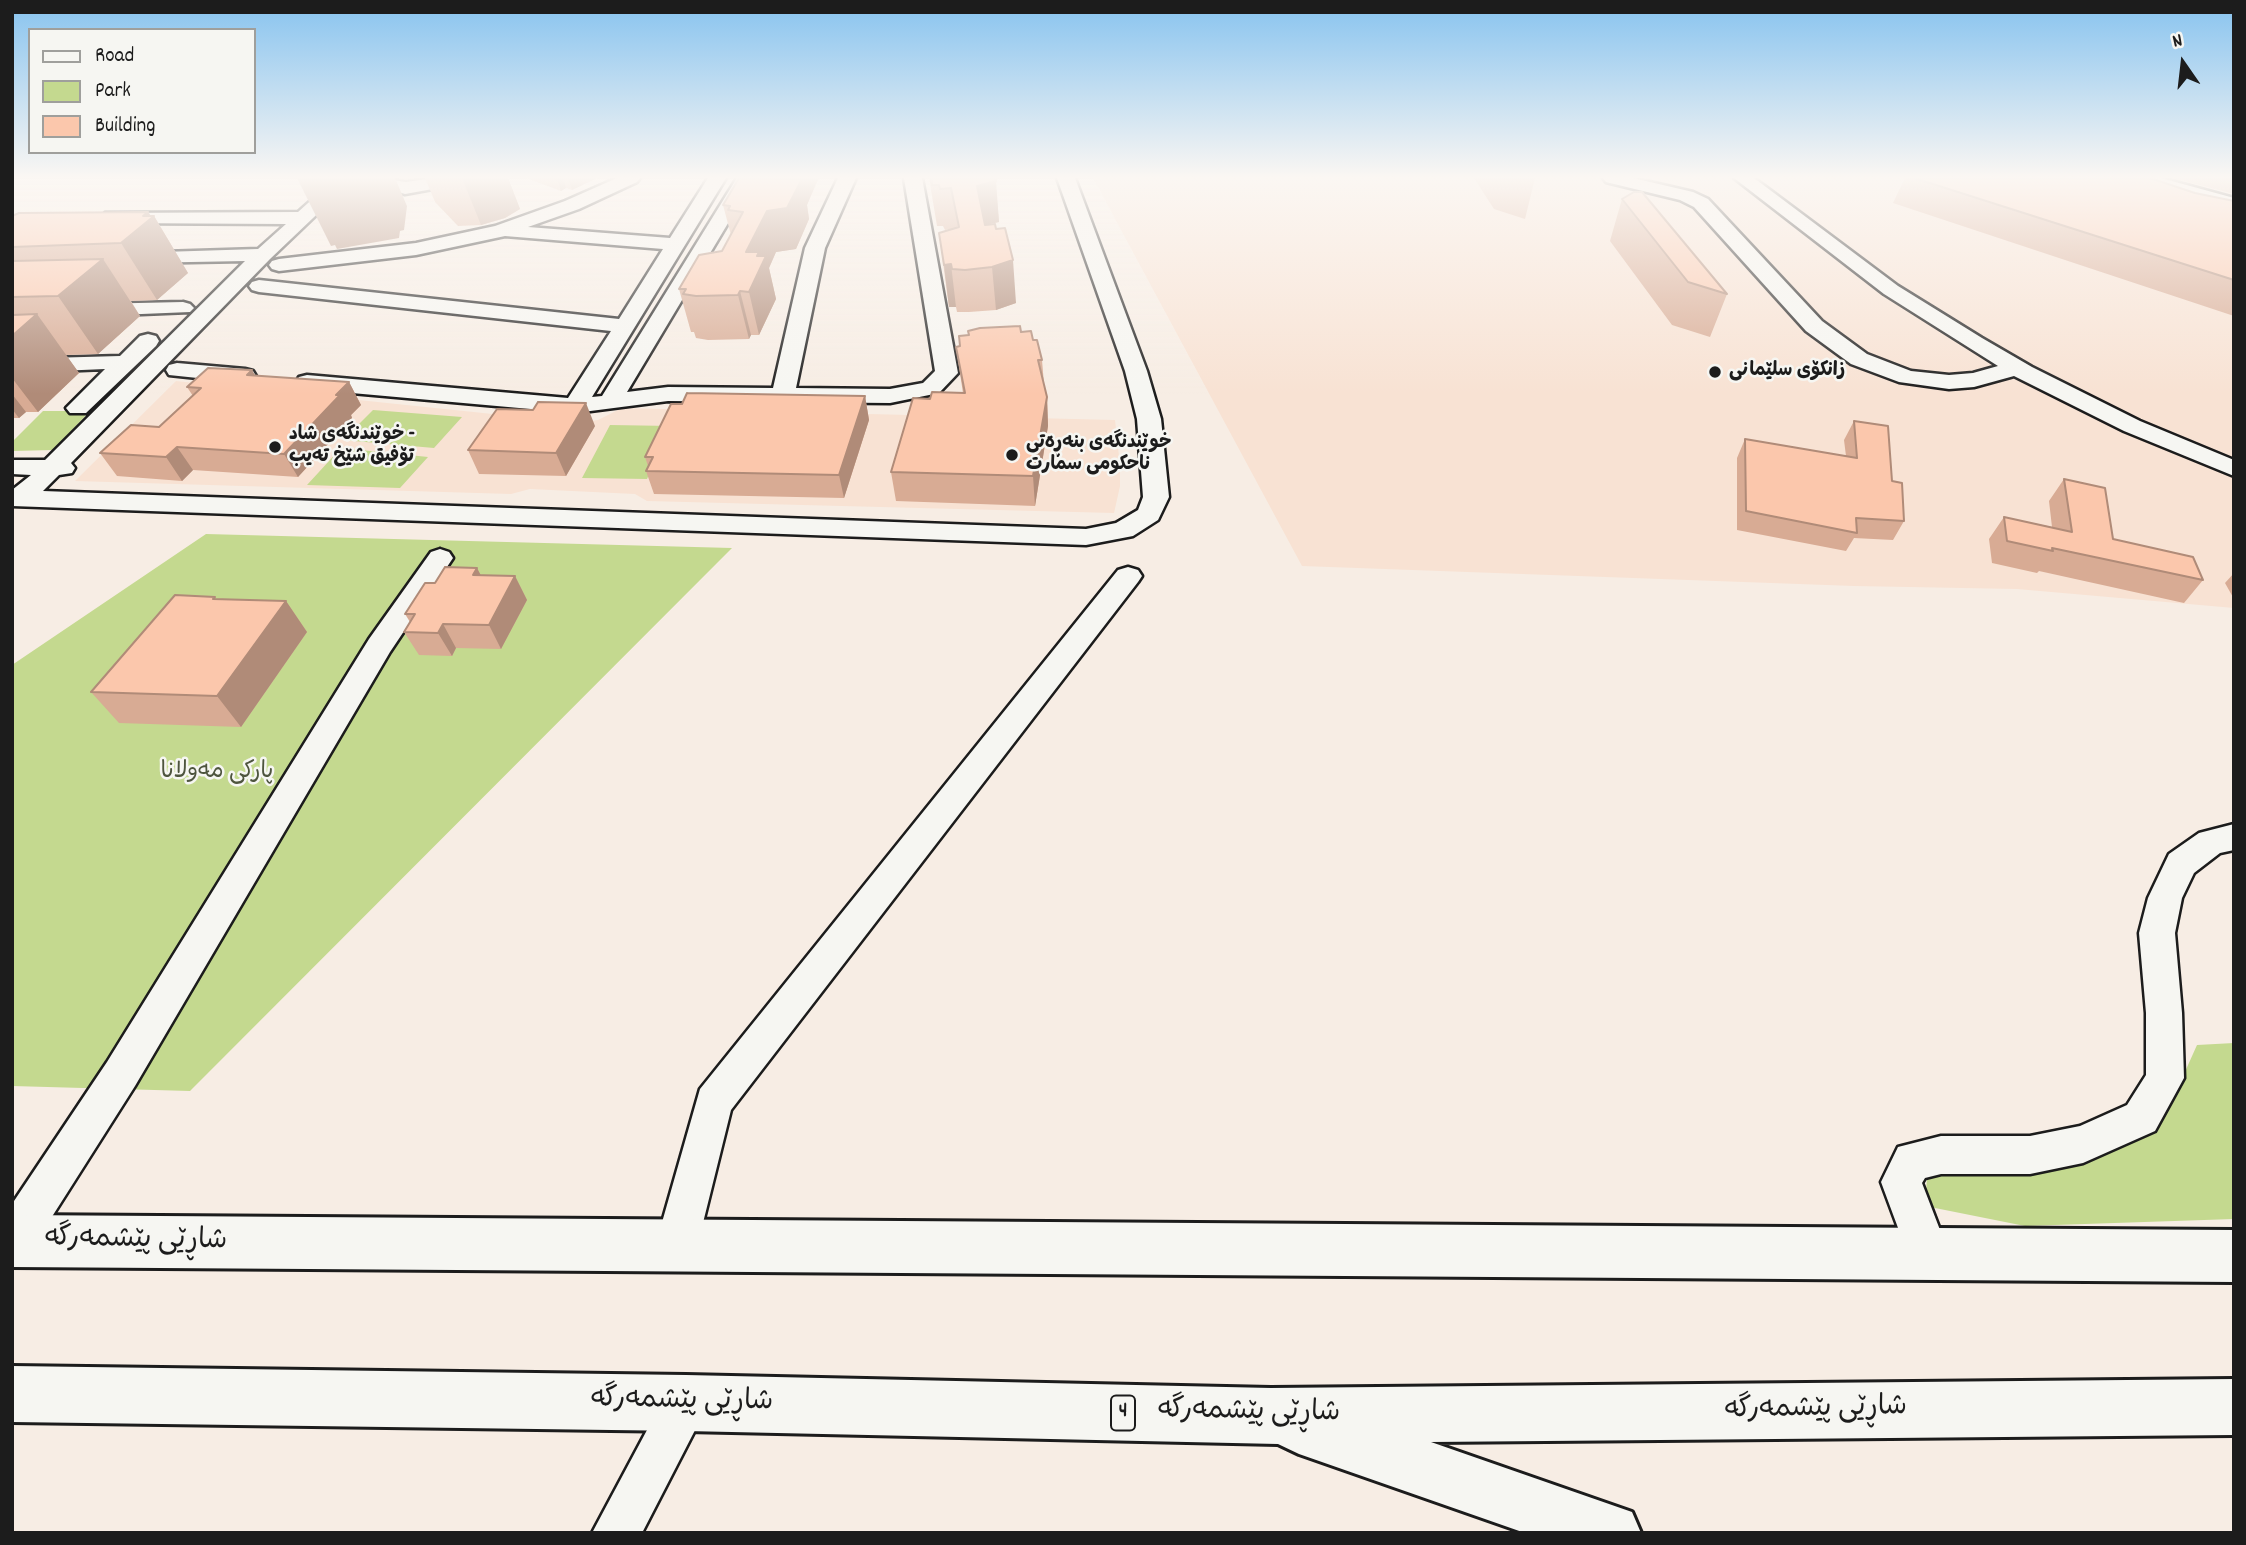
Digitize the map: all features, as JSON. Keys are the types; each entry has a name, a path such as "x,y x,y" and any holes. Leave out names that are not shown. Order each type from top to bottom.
{"highway":[{"name":"شاڕێی پێشمەرگە","path":"12,1241 2234,1256"},
{"name":"شاڕێی پێشمەرگە","path":"12,1394 686,1403 1271,1416 2234,1407"},
{"path":"1271,1416 1611,1533"}],"street":[{"path":"52,499 259,286 279,250"},
{"path":"17,498 284,250"},
{"path":"119,258 238,256 271,260 401,250"},
{"path":"575,406 670,250"},
{"path":"610,401 703,250"},
{"path":"783,394 815,250"},
{"path":"177,370 575,406 668,394 890,396 931,388 947,373 926,250"},
{"path":"17,498 1086,537 1124,530 1143,520 1156,497 1149,419 1136,372 1092,250"},
{"path":"1744,250 1805,318 1859,359 1895,373 1937,382 1974,380 2017,368"},
{"path":"1839,250 1891,289 2017,368 2132,426 2234,469"},
{"path":"78,408 238,256"},
{"path":"259,286 625,326"},
{"path":"639,301 672,303"},
{"path":"72,310 183,308"},
{"path":"12,366 127,362"},
{"path":"12,467 82,468"},
{"path":"12,1241 121,1074 379,646 440,558"},
{"path":"676,1247 714,1102 1128,576"},
{"path":"1929,1256 1901,1182 1912,1161 1941,1155 2029,1155 2083,1144 2141,1118 2165,1078 2164,1013 2157,933 2165,898 2180,864 2211,842 2234,837"},
{"path":"616,1533 686,1403"}],"shaded area":[{"name":"زانکۆی سلێمانی","path":"1132,250 2234,250 2234,608 2017,589 1854,586 1302,566"},
{"path":"176,381 579,423 598,420 622,408 1115,420 1120,486 1114,513 647,501 635,494 530,489 511,494 75,481"}],"green space":[{"path":"373,410 462,417 434,448 343,440"},
{"path":"43,411 90,411 53,450 12,451 12,442"},
{"path":"610,425 672,426 647,479 582,478"},
{"path":"341,448 428,457 400,488 307,485"},
{"name":"پارکی مەولانا","path":"206,534 732,548 190,1091 12,1086 12,665"},
{"path":"2234,1043 2234,1219 2025,1226 1925,1206 1927,1178 2063,1160 2135,1141 2175,1094 2197,1045"}],"building":[{"path":"747,250 746,252 759,252 757,256 766,256 749,292 740,291 738,295 683,294 686,289 679,289 699,255"},
{"path":"942,250 1011,250 1013,260 992,267 965,270 952,269 951,264 944,265"},
{"path":"1663,250 1690,250 1727,294 1688,282"},
{"path":"2140,250 2234,250 2234,280"},
{"path":"103,259 58,296 12,297 12,261"},
{"path":"37,314 12,336 12,315"},
{"path":"1020,326 1021,332 1031,331 1033,340 1037,340 1042,360 1038,360 1047,397 1033,476 891,472 913,398 930,399 932,392 965,393 956,347 960,346 959,336 969,335 968,331 980,328"},
{"path":"208,368 252,370 247,375 349,382 284,454 177,447 166,457 100,453 131,425 159,427 201,388 187,387"},
{"path":"687,393 865,396 839,475 646,471 653,457 645,457 671,404 682,404"},
{"path":"538,402 586,403 556,453 468,450 497,409 533,410"},
{"path":"1854,421 1888,426 1892,481 1902,483 1904,521 1856,518 1857,533 1746,511 1745,439 1857,458"},
{"path":"2064,479 2105,488 2113,539 2193,557 2203,580 2007,541 2004,517 2072,532"},
{"path":"445,567 477,568 473,575 515,576 489,625 443,624 438,633 404,632 415,614 405,614 425,583 435,583"},
{"path":"175,595 286,601 217,696 91,692"}],"place":[{"name":"زانکۆی سلێمانی","path":"1715,372"},
{"name":"خوێندنگەی شاد - تۆفیق شێخ تەیب","path":"275,447"},
{"name":"خوێندنگەی بنەڕەتی ناحکومی سمارت","path":"1012,455"}]}
